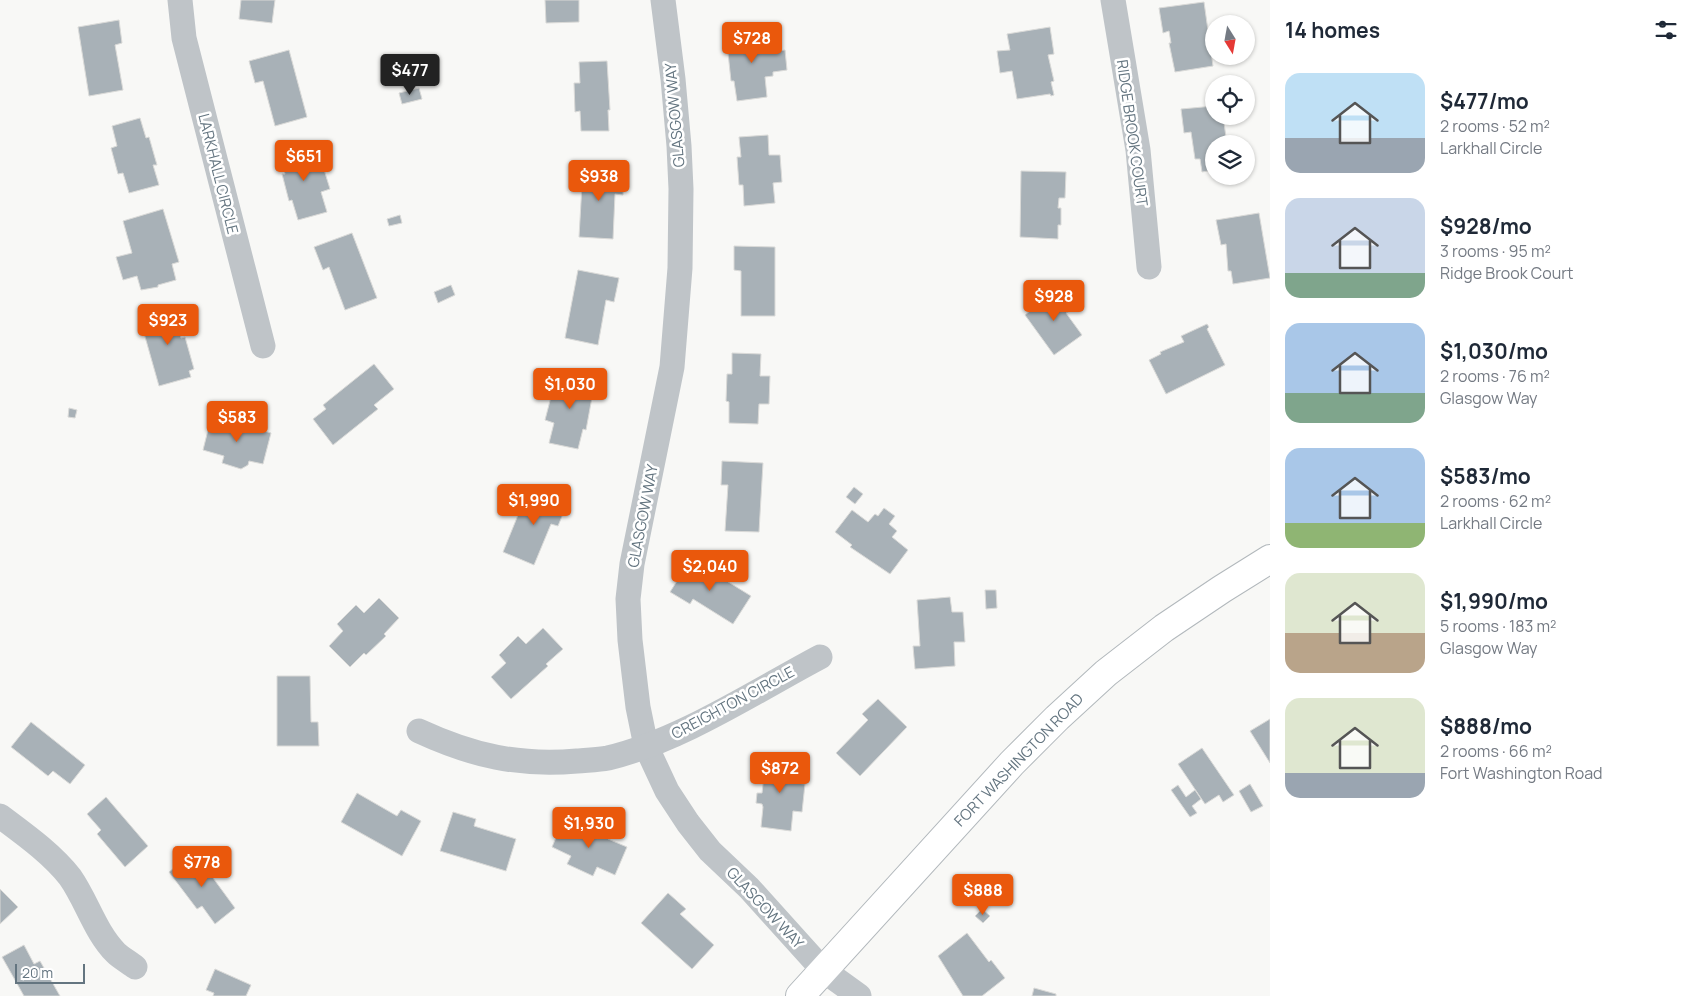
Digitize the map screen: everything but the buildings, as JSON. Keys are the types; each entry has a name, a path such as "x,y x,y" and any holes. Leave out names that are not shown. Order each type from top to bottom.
{"main road":[{"name":"FORT WASHINGTON ROAD","path":"800,996 1012,763 1064,711 1106,673 1164,628 1270,559"}],"street":[{"name":"LARKHALL CIRCLE","path":"180,0 184,38 262,346"},
{"name":"GLASGOW WAY","path":"663,0 679,146 681,189 680,268 672,367 632,564 628,599 633,678 646,746 667,791 688,823 710,851 749,888 823,970 859,996"},
{"name":"RIDGE BROOK COURT","path":"1112,0 1138,150 1148,267"},
{"name":"CREIGHTON CIRCLE","path":"419,731 473,753 505,760 532,763 606,759 646,746 704,720 820,657"},
{"path":"0,816 42,849 63,869 79,891 93,919 116,953 134,967"}]}
